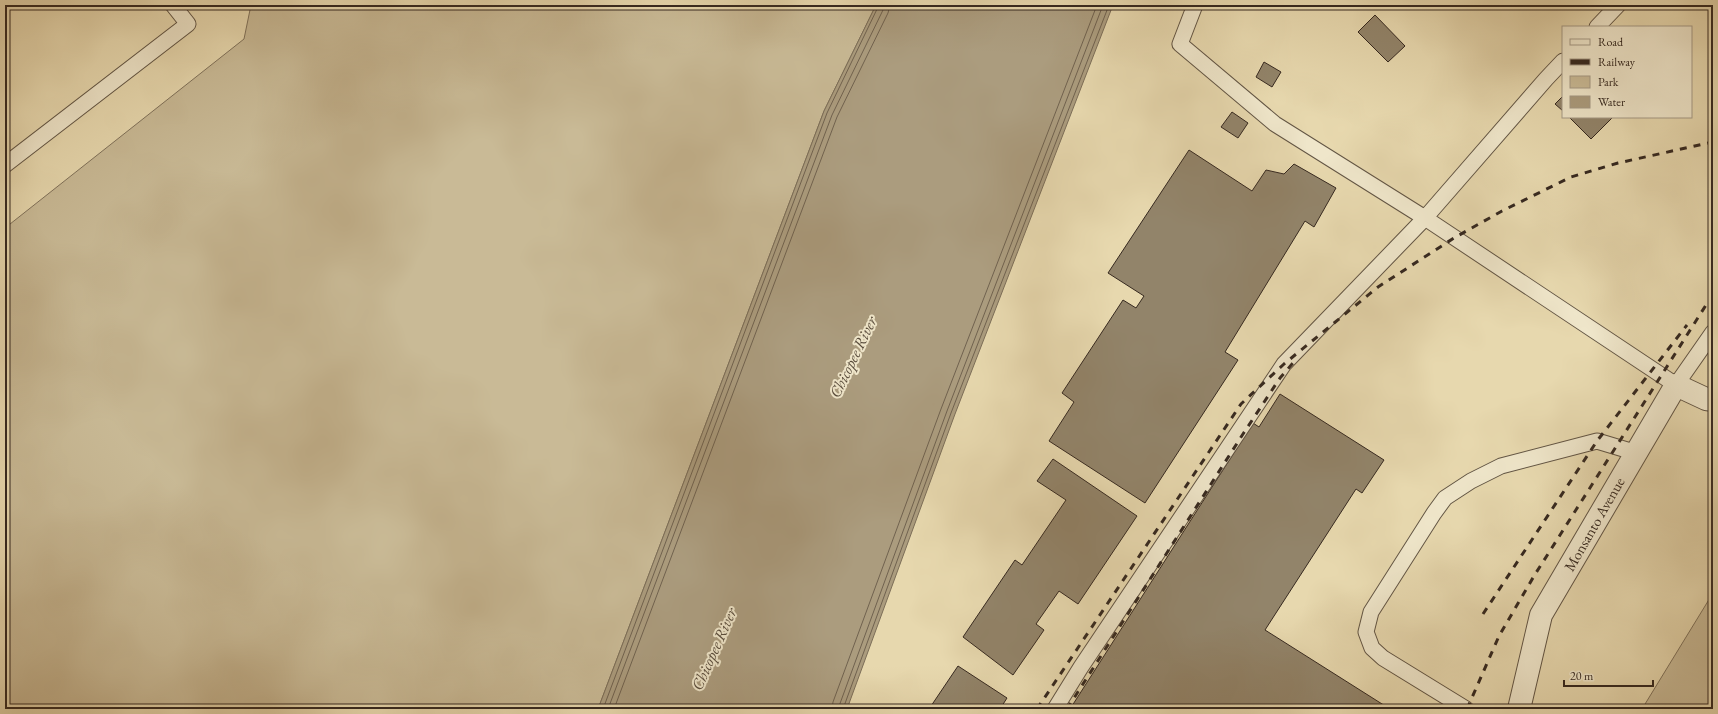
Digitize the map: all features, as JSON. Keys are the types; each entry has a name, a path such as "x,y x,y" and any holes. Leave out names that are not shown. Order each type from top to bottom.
{"street":[{"path":"1676,385 1706,399 1713,400"},
{"name":"Monsanto Avenue","path":"1520,709 1541,615 1676,385"}],"lane":[{"path":"5,165 188,24 173,5"},
{"path":"1195,5 1180,44 1275,124 1425,218 1676,385 1713,332"},
{"path":"1597,26 1618,5"},
{"path":"1055,709 1081,667 1284,364 1425,218 1562,62"},
{"path":"1466,709 1383,658 1372,648 1366,632 1371,612 1434,513 1445,498 1471,481 1501,466 1597,441 1636,453"}],"green space":[{"path":"251,5 876,5 824,111 598,709 5,709 5,228 244,39"},
{"path":"1713,593 1713,709 1642,709"}],"water":[{"name":"Chicopee River","path":"876,5 1113,5 955,414 847,709 598,709 824,111"}],"building":[{"path":"1375,15 1405,46 1388,62 1358,32"},
{"path":"1264,62 1281,72 1272,87 1256,77"},
{"path":"1562,97 1562,110 1555,104"},
{"path":"1232,112 1248,123 1238,138 1221,127"},
{"path":"1570,118 1612,118 1591,139"},
{"path":"1189,150 1252,191 1266,170 1284,174 1294,164 1336,188 1314,227 1305,221 1225,352 1238,360 1145,503 1049,441 1074,402 1062,393 1123,300 1136,308 1144,296 1108,273"},
{"path":"1280,394 1384,460 1362,493 1356,489 1265,630 1390,709 1070,709 1253,423 1259,427"},
{"path":"1053,459 1137,516 1078,604 1059,591 1036,624 1044,630 1013,675 963,637 1015,560 1022,565 1066,500 1037,481"},
{"path":"958,666 1007,698 1000,709 929,709"}],"railway":[{"path":"1037,709 1241,404 1284,364 1378,287 1454,238 1502,211 1571,177 1618,163 1713,142"},
{"path":"1467,709 1499,636 1534,576 1713,294"},
{"path":"1483,614 1597,441 1687,325"},
{"path":"1067,709 1243,434 1280,378 1293,363"}]}
